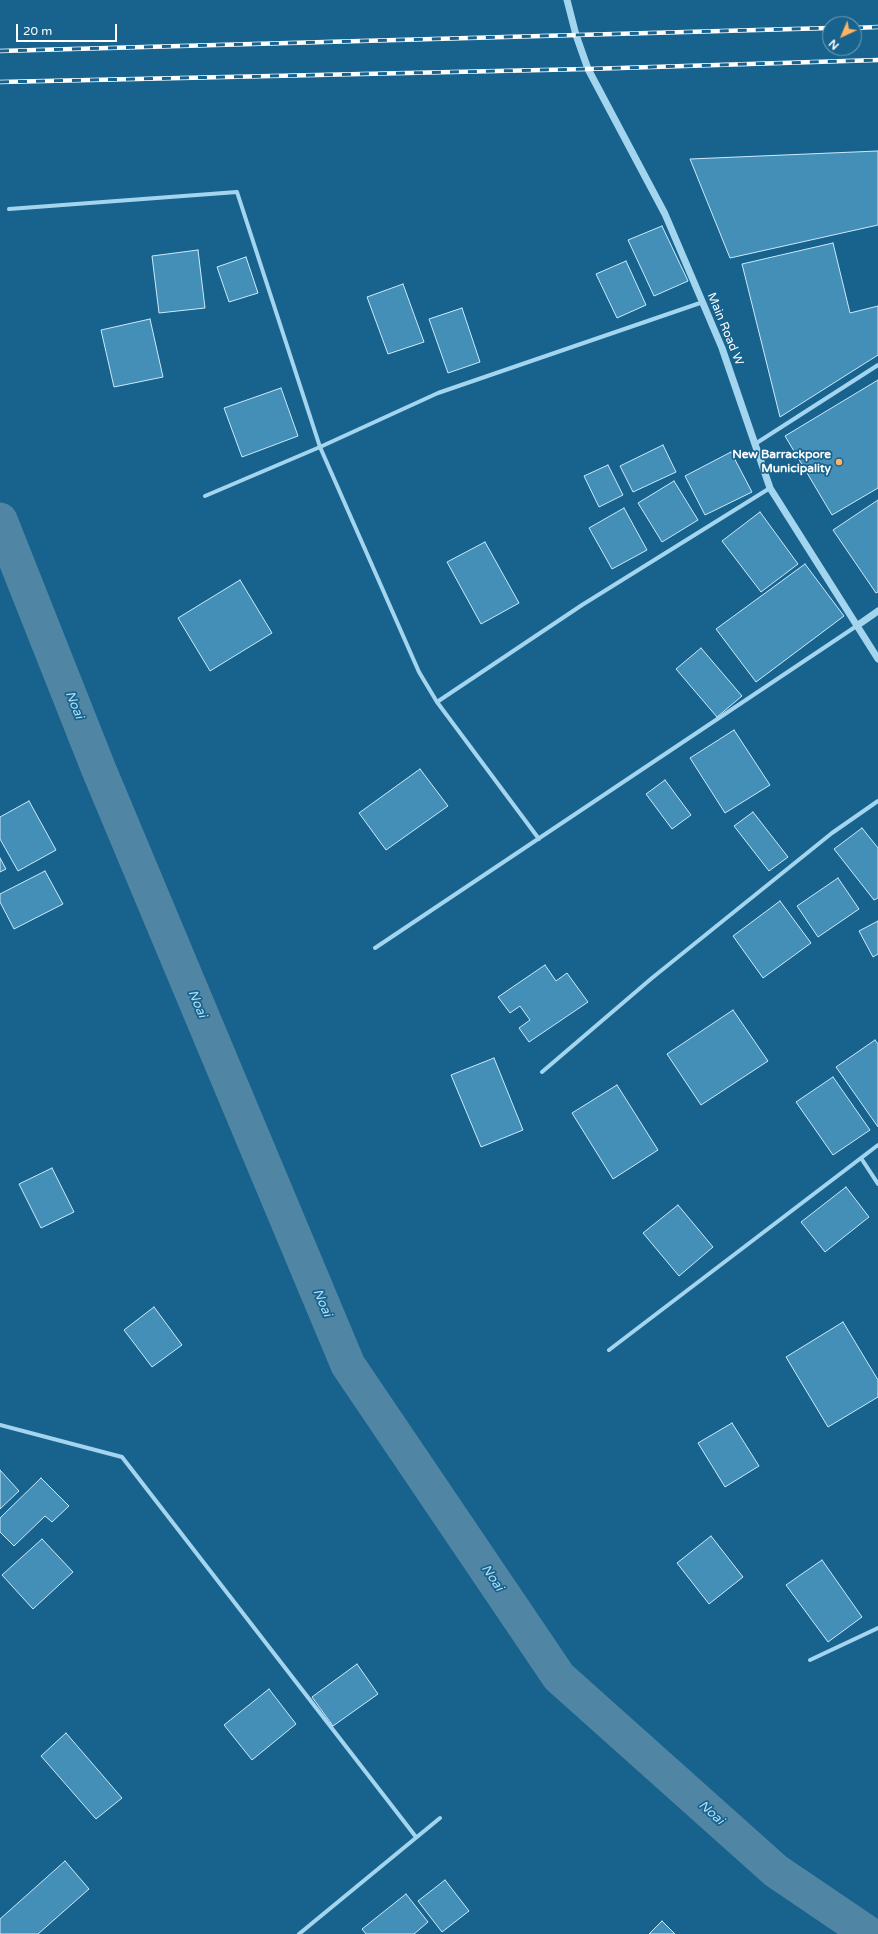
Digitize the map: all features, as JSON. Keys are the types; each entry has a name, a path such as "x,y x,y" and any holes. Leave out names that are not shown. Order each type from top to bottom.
{"street":[{"name":"Main Road W","path":"567,0 576,34 588,69 665,214 703,302 722,348 770,488 878,658"},
{"path":"9,209 236,192 320,447 419,672 438,702 539,839"},
{"path":"205,496 320,447 438,393 703,302"},
{"path":"755,444 878,365"},
{"path":"438,702 582,605 770,488"},
{"path":"375,948 878,611"},
{"path":"542,1072 670,963 832,833 878,802"},
{"path":"609,1350 878,1145"},
{"path":"861,1158 878,1184"},
{"path":"0,1425 122,1458 416,1837"},
{"path":"810,1660 878,1628"},
{"path":"299,1934 440,1818"}],"building":[{"path":"878,151 878,225 730,258 690,159"},
{"path":"662,226 688,281 654,296 628,240"},
{"path":"833,243 850,313 878,306 878,355 780,417 742,264"},
{"path":"198,250 205,308 159,313 152,256"},
{"path":"246,257 258,293 229,302 217,267"},
{"path":"626,261 646,305 617,318 596,274"},
{"path":"403,284 424,342 388,354 367,297"},
{"path":"462,308 480,362 448,373 429,319"},
{"path":"150,319 163,377 114,387 101,330"},
{"name":"New Barrackpore Municipality","path":"878,380 878,488 832,515 785,436"},
{"path":"281,388 298,436 242,457 224,408"},
{"path":"663,445 676,472 633,492 620,466"},
{"path":"731,452 752,492 705,515 685,476"},
{"path":"608,465 623,495 599,507 584,476"},
{"path":"674,481 698,520 662,542 638,503"},
{"path":"878,500 878,592 876,593 833,530"},
{"path":"624,508 647,550 612,569 589,528"},
{"path":"760,512 798,564 761,592 722,541"},
{"path":"485,542 519,603 481,624 447,562"},
{"path":"805,564 844,616 756,682 716,629"},
{"path":"240,580 272,633 210,671 178,618"},
{"path":"701,648 742,696 717,717 676,669"},
{"path":"734,730 770,785 725,813 690,758"},
{"path":"420,769 448,806 386,850 359,813"},
{"path":"665,780 691,815 672,829 646,794"},
{"path":"29,801 56,850 18,871 0,839 0,817"},
{"path":"753,812 788,857 769,871 734,826"},
{"path":"862,828 878,848 878,898 874,900 834,849"},
{"path":"0,858 6,869 0,872"},
{"path":"45,871 63,904 14,929 0,902 0,894"},
{"path":"838,878 859,909 818,937 797,906"},
{"path":"780,901 811,943 763,978 733,936"},
{"path":"878,921 878,954 873,957 859,931"},
{"path":"545,965 556,981 567,973 588,1002 529,1042 519,1028 530,1020 520,1006 510,1013 498,997"},
{"path":"733,1010 768,1061 701,1105 667,1054"},
{"path":"875,1040 878,1044 878,1127 836,1067"},
{"path":"494,1058 523,1130 481,1147 451,1075"},
{"path":"833,1077 870,1130 833,1155 796,1102"},
{"path":"617,1085 658,1150 613,1179 572,1113"},
{"path":"52,1168 74,1212 41,1228 19,1184"},
{"path":"846,1187 869,1217 825,1252 801,1222"},
{"path":"678,1205 713,1247 679,1276 643,1233"},
{"path":"154,1307 182,1345 152,1367 124,1330"},
{"path":"843,1322 878,1380 878,1397 828,1427 786,1357"},
{"path":"732,1423 759,1466 725,1487 698,1443"},
{"path":"0,1470 19,1491 0,1509"},
{"path":"41,1478 69,1506 52,1522 45,1516 14,1546 0,1532 0,1518"},
{"path":"711,1536 743,1577 709,1604 677,1563"},
{"path":"42,1539 73,1572 33,1609 2,1575"},
{"path":"822,1560 862,1617 828,1642 786,1585"},
{"path":"357,1664 378,1694 333,1726 312,1697"},
{"path":"269,1689 296,1724 252,1760 224,1725"},
{"path":"66,1733 122,1798 96,1819 41,1756"},
{"path":"65,1861 89,1889 38,1934 0,1934 0,1919"},
{"path":"445,1880 469,1911 442,1932 418,1901"},
{"path":"406,1894 428,1922 414,1934 366,1934 362,1929"},
{"path":"662,1921 675,1934 649,1934"}],"waterway":[{"name":"Noai","path":"0,520 99,770 348,1365 559,1677 776,1871 869,1934"}],"railway":[{"path":"862,28 878,27"},
{"path":"0,51 822,28"},
{"path":"0,82 588,69 878,60"}],"place":[{"name":"New Barrackpore Municipality","path":"839,462"}]}
